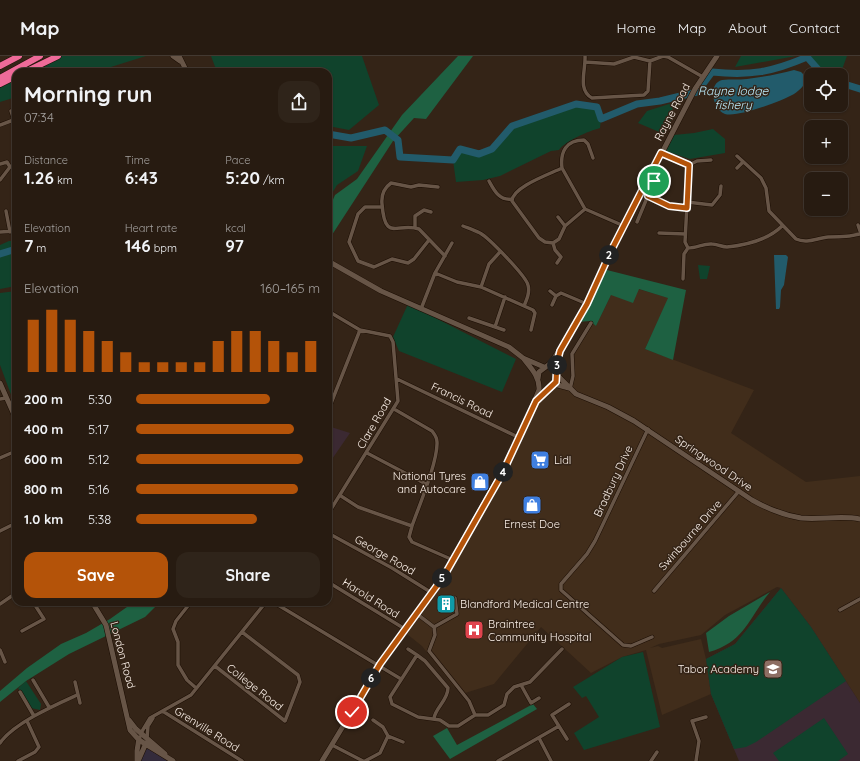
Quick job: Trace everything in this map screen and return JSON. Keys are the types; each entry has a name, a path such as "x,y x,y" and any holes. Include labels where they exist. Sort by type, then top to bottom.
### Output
{"highway":[{"path":"0,66 19,56"},
{"path":"18,68 40,56"},
{"path":"33,68 58,56"},
{"path":"0,78 12,71"},
{"path":"0,84 12,78"}],"street":[{"path":"173,56 180,58 185,68"},
{"path":"585,56 583,89 586,95 592,98 635,97 644,95 648,91 650,61"},
{"path":"585,62 614,64 629,57 650,61 663,56 668,57 703,77"},
{"name":"Rayne Road","path":"322,761 380,664 432,593 453,560 502,474 536,401 539,372 546,367 560,351 587,304 661,153 690,99 717,56"},
{"path":"0,125 12,120"},
{"path":"593,158 586,141 578,140 563,150 561,157 562,168 585,209 624,226"},
{"path":"661,153 689,165 697,161 711,160"},
{"path":"737,156 764,182 769,211 792,236 802,241 828,237 845,238 860,233 858,225"},
{"path":"0,164 6,162 10,167 0,180"},
{"path":"737,168 743,162"},
{"path":"688,248 685,242 685,234 689,165"},
{"path":"489,180 499,196 508,199 512,198 520,188 562,168"},
{"path":"637,222 654,181"},
{"path":"438,186 419,184 411,187 391,183 384,189 381,198 383,220 391,228 398,230 414,228 422,231 445,256"},
{"path":"687,202 712,205 720,195 721,186"},
{"path":"648,196 669,206 687,208"},
{"path":"512,198 515,205 539,238 545,242 553,243 559,239 566,226 585,209"},
{"path":"382,207 365,207 358,214 349,242 358,261 374,267 392,259 408,263 414,259 429,240"},
{"path":"414,228 415,216 424,210 431,212"},
{"path":"0,232 10,232 6,211"},
{"path":"558,217 566,226"},
{"path":"463,226 479,232 490,240 528,284 528,295 524,306"},
{"path":"688,248 712,244 726,247 768,236 782,226"},
{"path":"659,233 685,234"},
{"path":"421,309 435,273 452,243"},
{"path":"553,243 555,250 561,257 557,263"},
{"path":"683,279 684,254 688,248"},
{"path":"481,287 489,264 500,252"},
{"path":"332,263 380,291 509,347 523,358 557,373"},
{"path":"435,273 457,282 481,287 505,296 524,306 535,313 531,330"},
{"path":"550,291 556,296"},
{"path":"552,305 556,296 564,293 587,304"},
{"path":"495,327 505,296"},
{"path":"332,313 360,330 390,336 394,332"},
{"path":"469,318 504,330"},
{"path":"570,389 574,376 572,354 591,323"},
{"path":"332,401 360,330"},
{"name":"Clare Road","path":"332,508 394,410 399,395 393,342 390,336"},
{"name":"Rayne Road","path":"536,401 552,385 557,373 560,351"},
{"path":"523,358 539,381 545,386 552,385"},
{"name":"Springwood Drive","path":"557,373 570,389"},
{"name":"Francis Road","path":"397,379 520,438"},
{"path":"0,383 12,411"},
{"name":"Springwood Drive","path":"552,385 570,389 626,416 739,491 769,509 802,518 860,519"},
{"path":"0,399 6,398"},
{"path":"394,410 427,428 436,436 436,454 409,537 412,542 453,560"},
{"name":"Bradbury Drive","path":"648,430 587,554 561,584 561,590 623,645 631,646 652,637"},
{"path":"0,458 12,453"},
{"path":"367,453 426,484"},
{"name":"Swinbourne Drive","path":"654,591 739,491"},
{"path":"340,496 358,507 412,526"},
{"path":"0,531 12,525"},
{"name":"George Road","path":"332,535 392,568 432,593"},
{"name":"Harold Road","path":"332,584 405,629"},
{"path":"0,604 12,596"},
{"path":"434,627 457,614 455,598"},
{"path":"840,610 860,599"},
{"path":"22,631 44,619 36,606"},
{"name":"London Road","path":"94,606 103,620 109,637 130,730 139,740"},
{"path":"188,606 176,622 173,629 178,642 178,665 187,680 196,688"},
{"path":"138,761 137,751 140,733 146,721 187,698 263,606"},
{"path":"280,606 380,664 402,679"},
{"path":"417,614 434,627 435,635 430,644 429,651 469,701 475,715"},
{"name":"College Road","path":"214,666 285,721 300,682 298,675 242,632"},
{"path":"408,649 425,661 448,688 448,693 434,714 434,718"},
{"path":"417,655 390,697 392,704 418,717 434,718 449,726 458,726 475,715 488,715 504,705 506,694 514,687 530,682 557,651 562,649"},
{"path":"0,650 6,662"},
{"path":"33,680 48,707"},
{"path":"75,682 80,703"},
{"path":"521,685 531,703 539,698"},
{"path":"20,692 34,716"},
{"path":"23,697 27,695"},
{"path":"0,743 3,739 27,721 48,707 77,695"},
{"path":"567,739 552,715 569,704"},
{"name":"Grenville Road","path":"164,712 242,761"},
{"name":"London Road","path":"127,715 133,726 171,759"},
{"path":"138,761 146,745 149,723 157,715"},
{"path":"696,761 699,741 690,722 706,717"},
{"path":"373,720 383,727 388,736 403,742"},
{"path":"18,761 35,752 39,747 27,721"},
{"path":"498,761 559,726"},
{"path":"0,735 3,739"},
{"path":"332,745 364,761 380,753 388,736"},
{"path":"539,738 551,761"},
{"path":"139,740 171,759"},
{"path":"651,761 657,752"}],"shaded area":[{"path":"638,289 669,298 645,349 754,390 731,433 806,482 860,476 860,703 811,627 781,588 777,587 725,615 701,635 659,644 650,648 658,646 662,648 701,639 706,659 711,694 662,715 646,650 622,657 591,673 541,627 494,684 465,693 454,687 422,646 407,634 451,572 453,560 480,513 536,401 557,380 570,389 573,376 572,354 590,321 596,326 611,295"},
{"path":"332,427 350,433 332,459"},
{"name":"Tabor Academy","path":"781,588 811,627 860,703 860,761 739,761 711,694 706,659 735,644"},
{"path":"148,749 167,761 140,761 145,750"}],"green space":[{"path":"51,56 146,56 108,68 41,68 48,65"},
{"path":"211,56 362,56 379,105 349,130 332,127 332,68 216,68"},
{"path":"458,56 473,56 426,119 414,118 393,141 332,235 332,202 335,195 357,179 402,115"},
{"path":"741,56 796,56 735,67"},
{"path":"807,56 847,56 843,68 820,68"},
{"path":"12,81 12,98 0,102 0,86"},
{"path":"576,104 597,107 601,119 600,128 566,143 559,150 551,151 500,176 483,180 456,182 453,160 460,149 479,154 492,149 512,126"},
{"path":"672,104 673,117 664,134 638,123 647,111"},
{"path":"713,129 725,139 725,153 690,159 666,151 674,135"},
{"path":"332,146 367,146 358,171 337,185 332,193"},
{"path":"12,241 12,287 0,289 0,245"},
{"path":"698,265 710,266 707,279 700,279"},
{"path":"603,269 686,290 673,360 645,349 668,298 639,289 633,303 611,295 596,326 590,321 577,322"},
{"path":"12,292 12,397 0,365 0,293"},
{"path":"408,304 516,359 502,392 399,351 393,337"},
{"name":"Tabor Academy","path":"781,588 811,627 846,681 756,742 746,747 734,749 711,694 706,659 735,644"},
{"path":"770,592 739,635 731,642 709,652 706,633 729,616"},
{"path":"128,606 156,606 145,617 69,654 26,681 0,702 0,691 27,668 61,644 86,633"},
{"path":"643,652 660,727 584,750 574,733 599,717 586,696 582,698 573,687 622,657"},
{"path":"26,681 41,704 40,710 31,708 18,688"},
{"path":"533,704 537,709 450,759 433,736 447,728 457,745"},
{"path":"824,718 848,754 838,761 779,761 773,753"}],"water":[{"name":"Rayne lodge fishery","path":"794,70 801,72 804,75 804,84 796,92 780,101 739,114 725,114 717,108 713,97 713,91 717,82 722,80 744,79"},
{"path":"774,255 786,255 788,257 784,285 781,290 780,307 779,309 776,309"}],"waterway":[{"path":"332,135 351,138 385,130 398,140 400,157 453,160 460,149 479,154 492,149 512,126 576,104 597,107 601,119 637,104 660,101 697,92 712,72 761,72 807,57 817,68"},
{"path":"848,85 860,89"},
{"path":"0,254 12,250"}],"place":[{"name":"Lidl","path":"540,460"},
{"name":"National Tyres and Autocare","path":"480,482"},
{"name":"Ernest Doe","path":"532,505"},
{"name":"Blandford Medical Centre","path":"446,604"},
{"name":"Braintree Community Hospital","path":"474,630"},
{"name":"Tabor Academy","path":"773,669"}],"route":[{"path":"352,712 380,664 444,576 516,448 531,409 536,401 550,386 556,382 557,363 560,351 587,304 612,249 661,153 673,160 689,165 687,208 669,206 648,196 654,181"}]}
